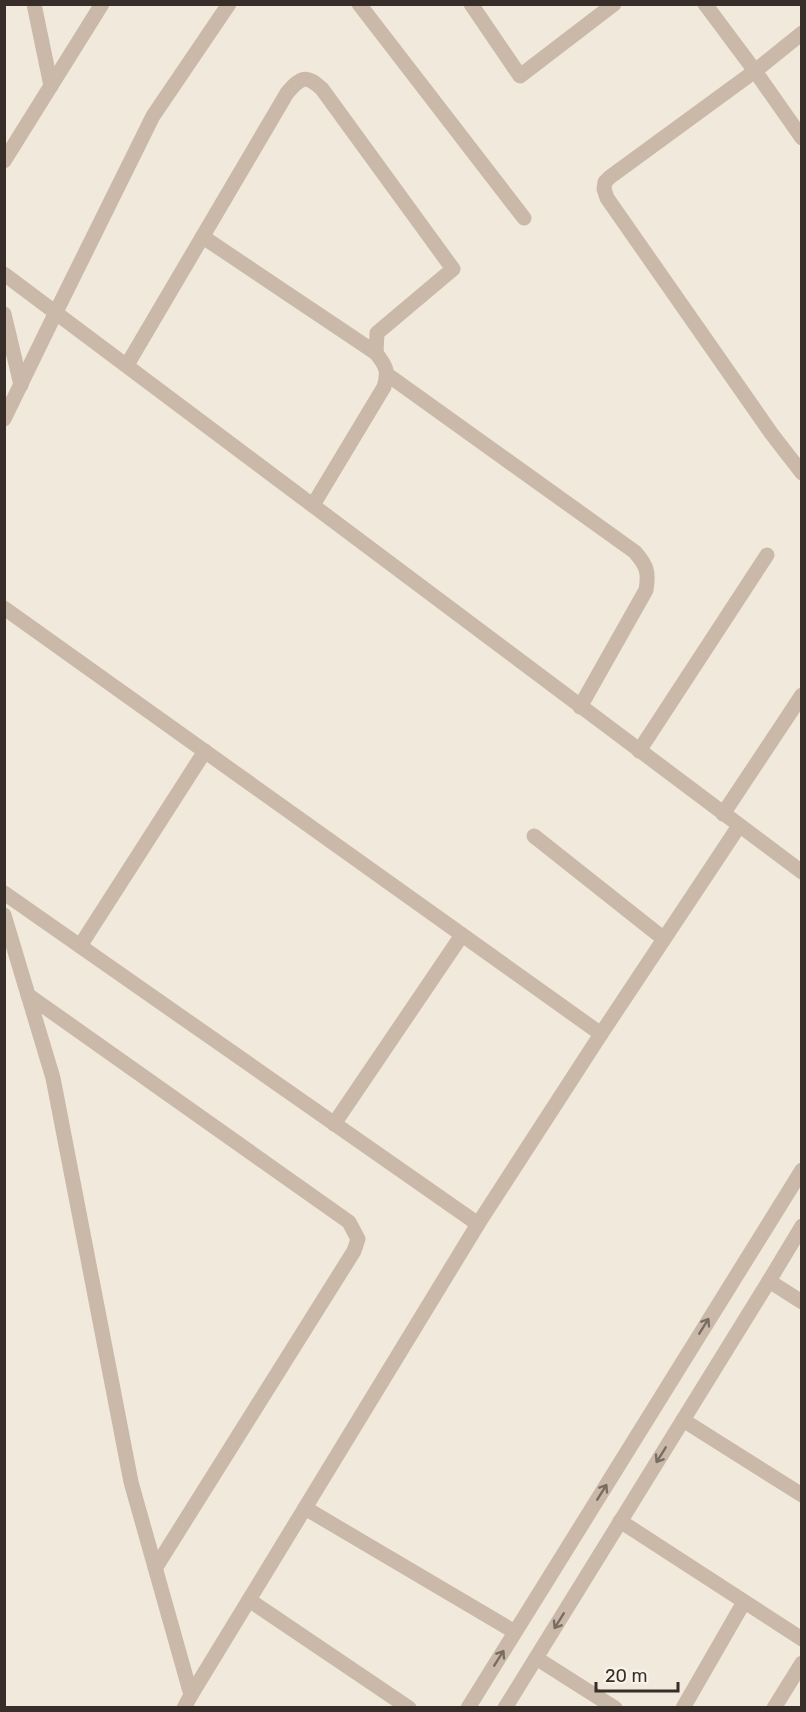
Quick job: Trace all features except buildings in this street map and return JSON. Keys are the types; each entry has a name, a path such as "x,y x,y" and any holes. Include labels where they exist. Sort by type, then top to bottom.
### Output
{"street":[{"path":"34,4 51,86"},
{"path":"4,161 102,4"},
{"path":"4,419 153,116 229,4"},
{"path":"359,4 524,218"},
{"path":"471,4 520,76 614,4"},
{"path":"705,4 801,138"},
{"path":"801,33 631,160 605,182 603,189 750,404 801,473"},
{"path":"127,366 287,93 296,83 304,79 313,80 322,89 453,269 377,333 376,353"},
{"path":"203,237 376,353 384,363 388,375 635,552 644,563 649,576 646,590 580,707"},
{"path":"4,274 801,872"},
{"path":"4,314 21,385"},
{"path":"313,505 384,387 388,375"},
{"path":"639,751 767,555"},
{"path":"4,608 601,1034"},
{"path":"723,814 801,695"},
{"path":"80,946 205,752"},
{"path":"188,1701 478,1224 739,826"},
{"path":"534,836 664,939"},
{"path":"4,893 478,1224"},
{"path":"4,915 53,1078 132,1482 156,1567 188,1701"},
{"path":"334,1124 462,935"},
{"path":"28,995 349,1222 358,1239 354,1251 156,1567"},
{"path":"468,1707 801,1170"},
{"path":"505,1707 801,1226"},
{"path":"769,1281 801,1302"},
{"path":"683,1420 801,1495"},
{"path":"305,1508 515,1632"},
{"path":"620,1521 801,1639"},
{"path":"249,1600 409,1707"},
{"path":"684,1707 744,1602"},
{"path":"536,1658 615,1707"},
{"path":"774,1707 801,1663"}]}
